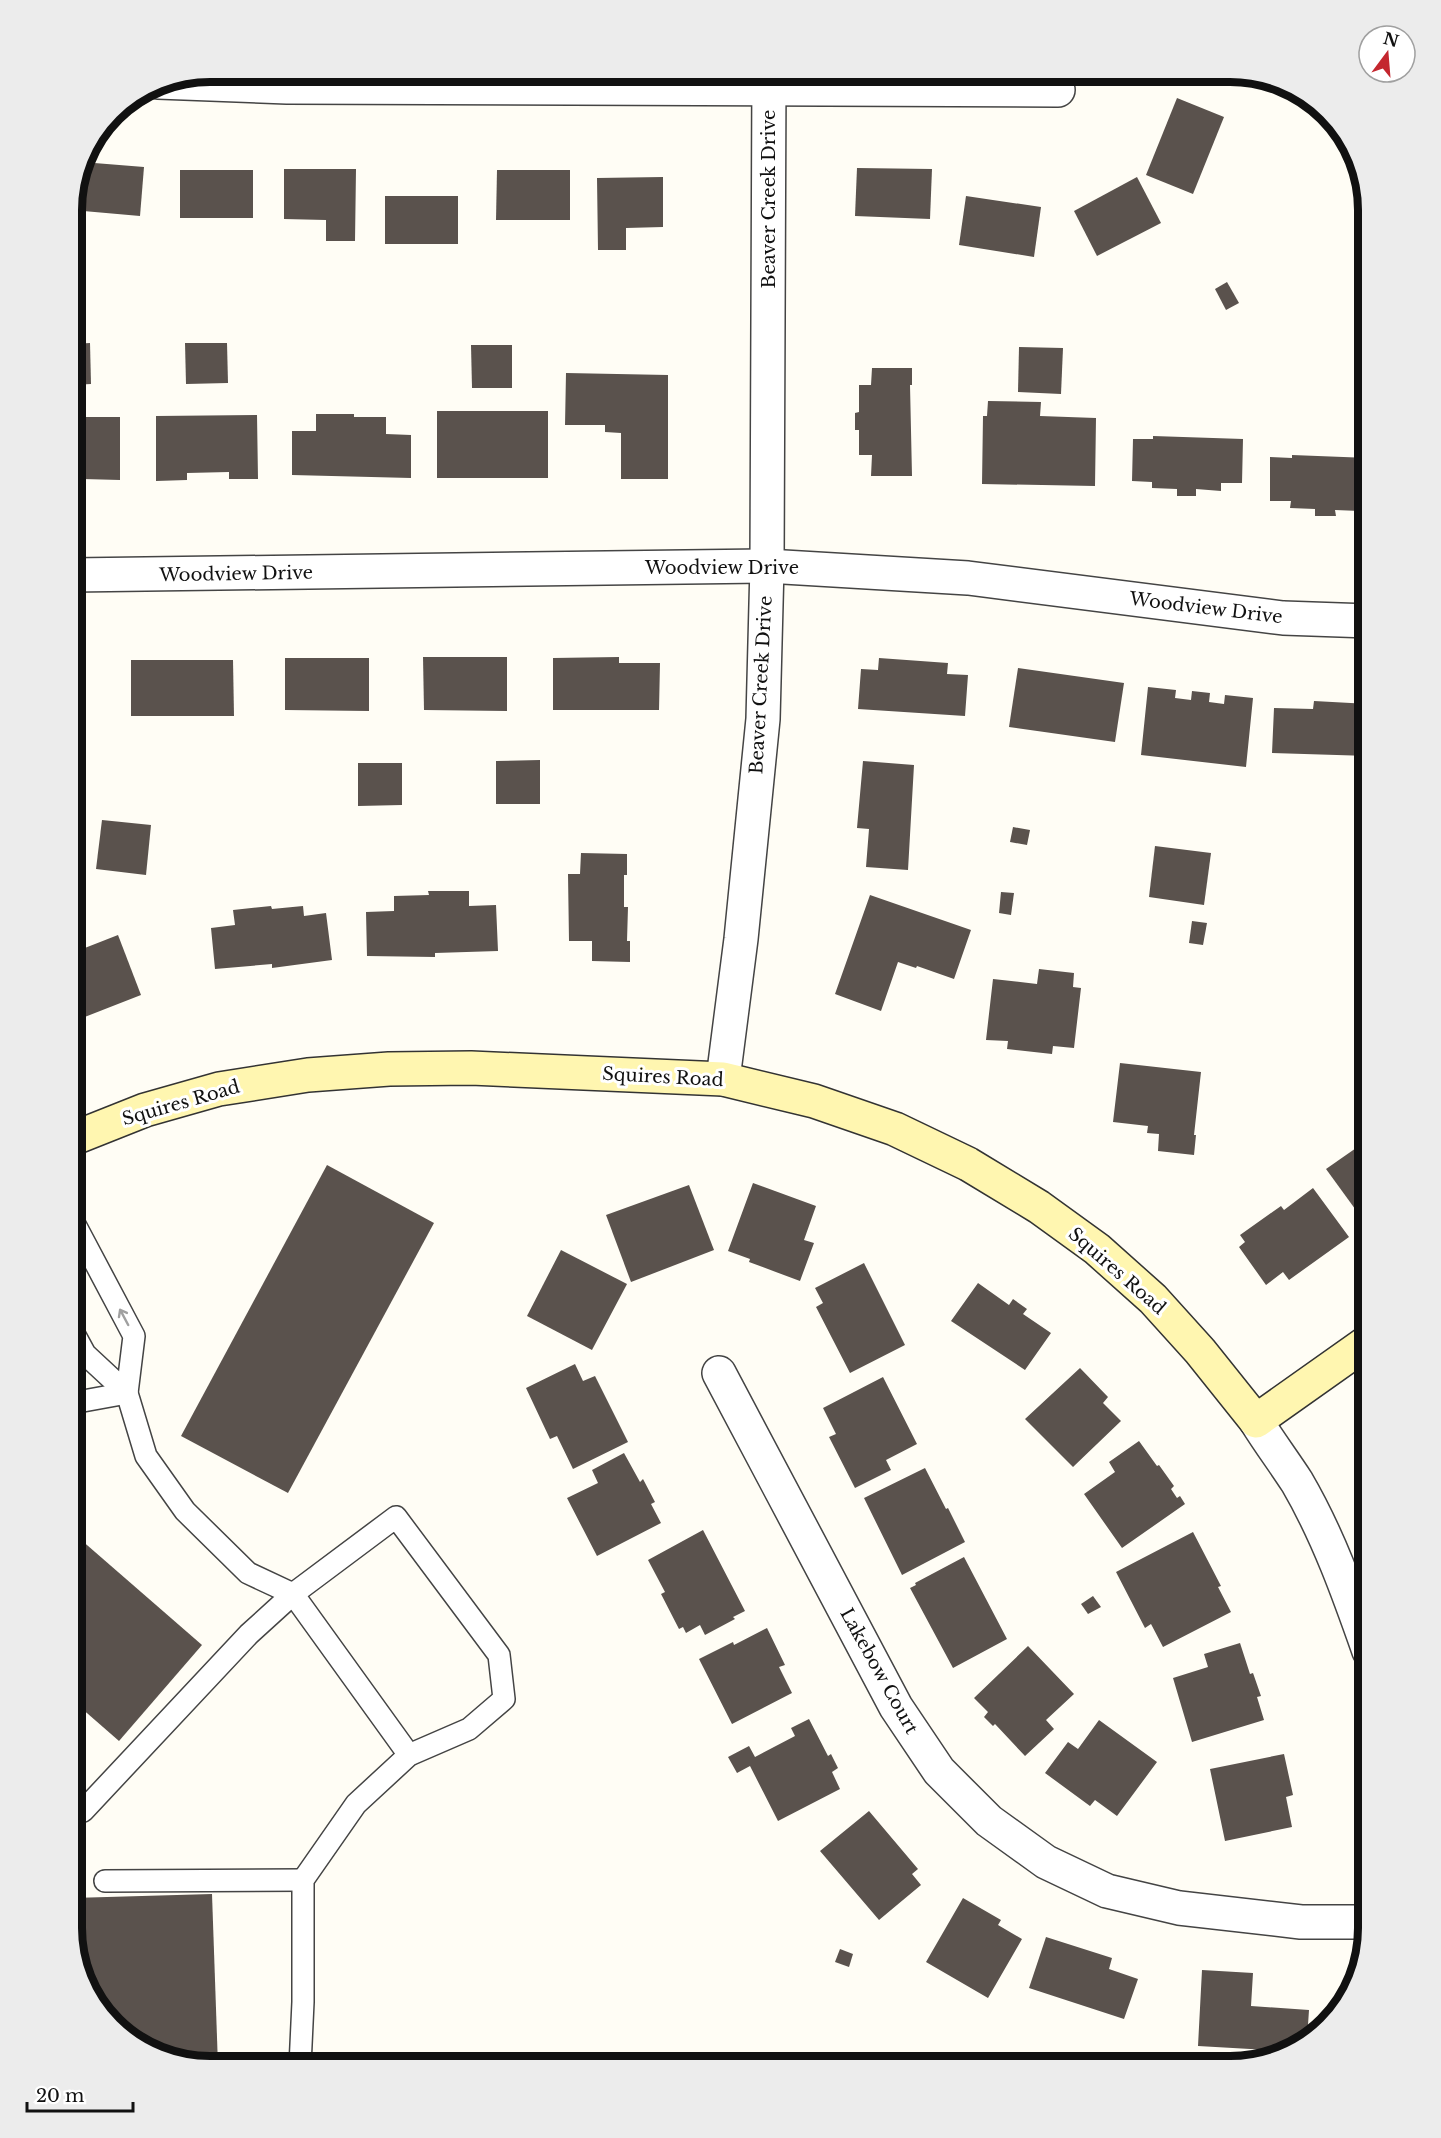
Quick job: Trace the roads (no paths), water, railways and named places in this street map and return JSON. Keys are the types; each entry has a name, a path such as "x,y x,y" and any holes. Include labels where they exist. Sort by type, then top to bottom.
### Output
{"street":[{"path":"197,84 287,87 654,82"},
{"name":"Beaver Creek Drive","path":"723,1079 741,939 763,719 767,566 769,83"},
{"path":"820,83 1058,90"},
{"name":"Woodview Drive","path":"83,575 767,566 968,578 1283,618 1358,621"},
{"name":"Squires Road","path":"82,1134 145,1110 219,1089 308,1075 471,1068 723,1079 814,1101 895,1129 968,1164 1039,1207 1097,1249 1153,1299 1200,1351 1256,1421 1298,1484 1325,1537 1358,1620"},
{"path":"1256,1421 1358,1349"},
{"name":"Lakebow Court","path":"719,1373 896,1707 939,1771 989,1821 1046,1862 1107,1891 1179,1908 1301,1922 1358,1922"}],"lane":[{"path":"82,1238 134,1336 127,1393 146,1456 185,1511 248,1574 293,1594 409,1755"},
{"path":"82,1349 127,1393"},
{"path":"82,1401 127,1393"},
{"path":"83,1811 249,1634 293,1594 396,1517 500,1656 504,1699 469,1729 409,1755 356,1804 303,1880 301,2055"},
{"path":"105,1881 303,1880"}]}
